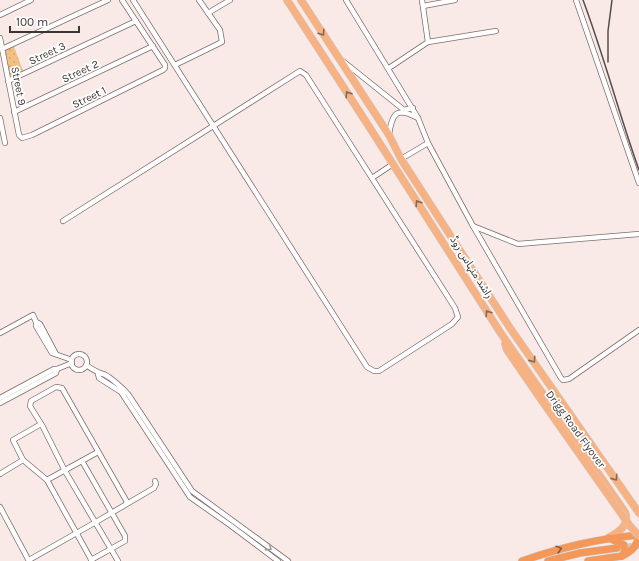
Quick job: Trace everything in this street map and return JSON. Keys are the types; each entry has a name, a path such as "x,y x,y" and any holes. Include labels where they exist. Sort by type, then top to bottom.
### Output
{"highway":[{"path":"522,561 559,549 608,538 639,535 635,547 622,556 588,561"},
{"path":"608,538 624,545 625,551 622,556"},
{"path":"548,561 580,553 617,548"}],"main road":[{"name":"راشد منہاس روڈ","path":"287,0 394,164 500,332 625,512 627,520 626,523 608,538"},
{"name":"راشد منہاس روڈ","path":"301,0 340,58 389,135 401,160 510,328 639,513"},
{"name":"Drigg Road Flyover","path":"500,332 507,350 630,526 639,535"}],"street":[{"path":"0,15 32,0"},
{"path":"2,49 108,0"},
{"path":"122,0 153,46"},
{"path":"63,222 214,127 300,71 306,75 455,308 458,317 452,324 378,371 374,371 368,367 214,127 175,65 133,0"},
{"path":"175,65 222,42 220,30 199,0"},
{"path":"208,13 230,0"},
{"path":"346,0 413,108 428,143 473,226 561,378 563,380 569,379 639,330"},
{"path":"422,0 428,42"},
{"path":"423,6 455,0"},
{"path":"576,0 639,183"},
{"name":"Street 3","path":"8,81 136,21"},
{"path":"389,68 428,42 496,31"},
{"name":"Street 9","path":"0,38 20,137"},
{"name":"Street 1","path":"20,137 22,138 32,135 163,70 165,68 165,64 153,46"},
{"name":"Street 2","path":"14,112 153,46"},
{"path":"340,58 404,110 413,108"},
{"path":"389,135 392,119 396,114 404,113 418,118"},
{"path":"0,118 5,143"},
{"path":"401,160 428,143"},
{"path":"372,178 394,164"},
{"path":"473,226 518,244 639,234"},
{"path":"0,334 33,315 36,322 40,324 56,354 72,362 76,369 84,368 86,365"},
{"path":"72,362 73,356 80,354 86,358 86,365"},
{"path":"0,398 54,369 58,369 72,362"},
{"path":"86,365 98,374 104,374 123,388 192,491 278,561"},
{"path":"0,403 56,372 58,369"},
{"path":"118,561 65,471 30,406 33,399 56,387 62,388 126,504"},
{"path":"41,424 13,440 23,460 47,480 92,561 126,540 112,512 82,461"},
{"path":"47,480 98,452"},
{"path":"0,474 23,460"},
{"path":"0,507 29,560 154,488 156,481"},
{"path":"232,523 288,561"}],"shaded area":[{"path":"13,44 23,71 8,78 2,49"}],"tunnel":[{"path":"617,548 639,546"}],"railway":[{"path":"583,0 639,170"},
{"path":"608,62 608,31 612,0"}]}
